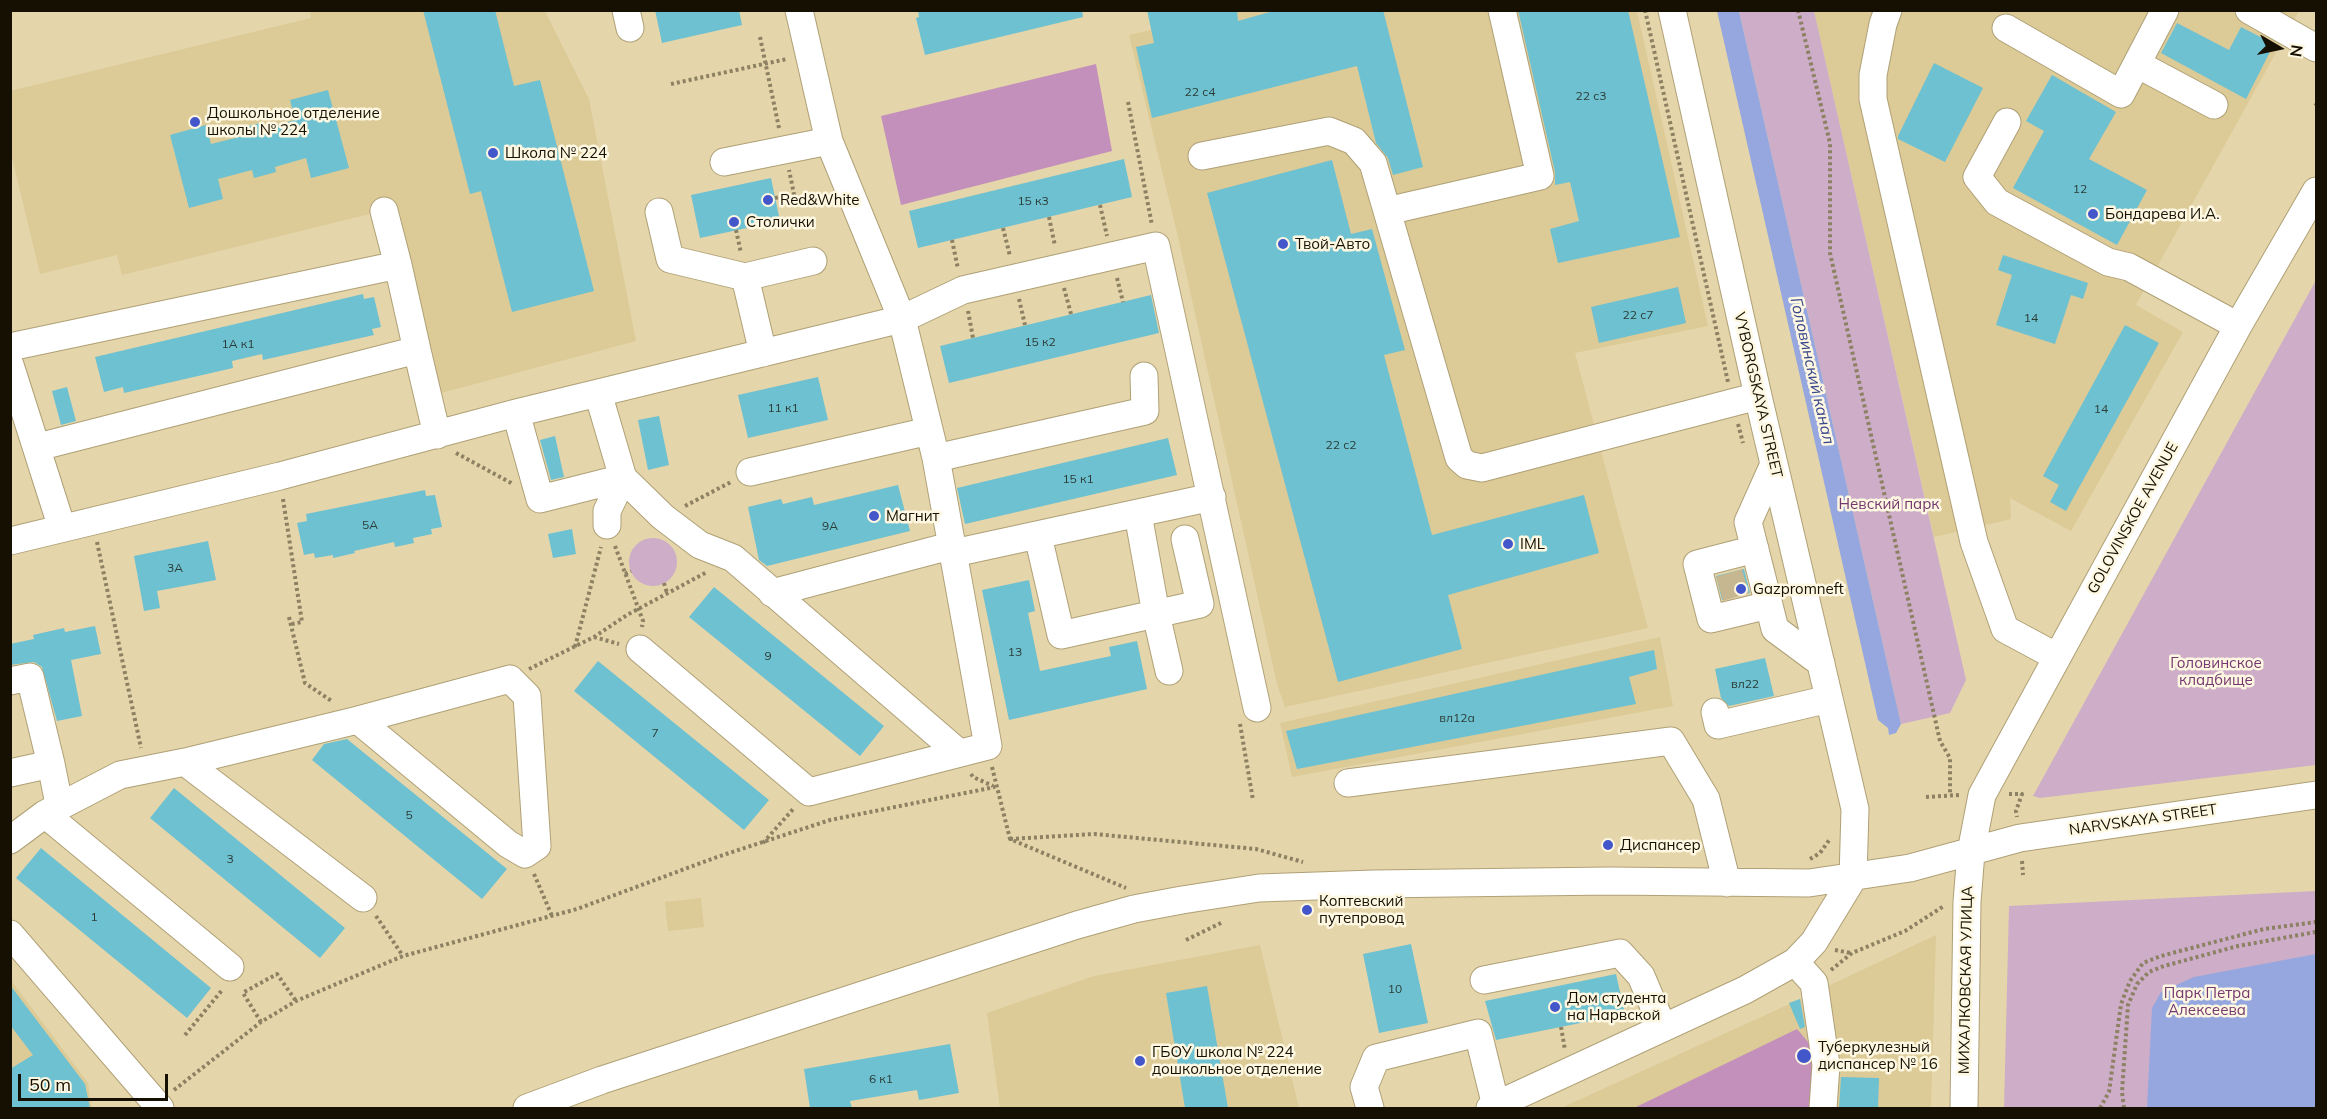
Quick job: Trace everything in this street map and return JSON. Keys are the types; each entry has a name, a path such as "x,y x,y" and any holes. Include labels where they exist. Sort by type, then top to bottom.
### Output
{"street":[{"path":"640,649 808,792 988,746 936,458 902,319 829,141 799,10"},
{"path":"1387,211 1540,176 1502,10"},
{"name":"VYBORGSKAYA STREET","path":"1672,10 1745,399 1774,464 1855,809 1853,878"},
{"path":"1888,10 1873,75 1873,99 1974,542 2005,629 2057,657"},
{"path":"2006,28 2121,94 2165,10"},
{"path":"2249,10 2316,48"},
{"path":"2137,64 2214,105"},
{"path":"2007,122 1977,177 1997,202 2108,262 2129,267 2238,326"},
{"path":"1202,156 1329,131 1354,141 1373,163 1459,458 1467,465 1482,468 1745,399"},
{"path":"724,162 829,141"},
{"name":"GOLOVINSKOE AVENUE","path":"1971,852 1982,795 2238,326 2316,192"},
{"path":"384,211 417,350 446,444"},
{"path":"659,212 670,259 745,277 813,261"},
{"path":"10,541 280,476 446,444 516,413 902,319 963,290 1156,246 1257,708"},
{"path":"10,347 398,265"},
{"path":"745,277 763,353"},
{"path":"38,447 417,350"},
{"path":"10,365 62,528"},
{"path":"936,458 1145,411 1144,376"},
{"path":"598,393 623,478 663,518 700,544 733,558 959,753"},
{"path":"516,413 540,499 623,478"},
{"path":"750,472 930,431"},
{"path":"1774,464 1748,522 1775,629 1821,663"},
{"path":"604,536 607,511 623,478"},
{"path":"772,593 952,549 1038,536 1212,497"},
{"path":"1138,514 1169,671"},
{"path":"1038,536 1061,635 1200,604 1185,539"},
{"path":"1755,549 1732,585 1769,605"},
{"path":"10,681 30,677 51,764 52,809 229,975"},
{"path":"10,840 52,809 120,775 185,762 358,720 510,679 527,696 537,846 525,854 508,844 358,720"},
{"path":"1715,712 1718,725 1829,699"},
{"path":"1348,783 1671,741 1706,799 1727,883"},
{"path":"185,762 363,898"},
{"path":"10,773 51,764"},
{"name":"NARVSKAYA STREET","path":"527,1108 602,1080 836,1003 1077,925 1134,909 1259,888 1609,881 1809,883 1910,868 2020,838 2316,795"},
{"name":"МИХАЛКОВСКАЯ УЛИЦА","path":"1964,1108 1967,902 1971,852"},
{"path":"1370,1108 1364,1087 1376,1058 1478,1033 1493,1107 1745,990 1795,962 1814,942 1853,878"},
{"path":"10,934 163,1102"},
{"path":"1484,980 1620,953 1641,976 1663,1028"},
{"path":"1795,962 1814,984 1826,1065 1823,1108"}],"path":[{"path":"1645,10 1745,399"},
{"path":"1798,10 1830,143 1830,253 1940,741 1950,758 1950,795"},
{"path":"760,38 794,194 775,198"},
{"path":"671,84 809,54"},
{"path":"1128,102 1156,246"},
{"path":"446,444 540,499"},
{"path":"663,518 750,472"},
{"path":"280,476 302,622 292,624"},
{"path":"92,520 146,770"},
{"path":"604,536 625,574 643,621"},
{"path":"574,647 604,536"},
{"path":"510,679 574,647 627,615 733,558"},
{"path":"625,574 631,572"},
{"path":"664,583 668,593"},
{"path":"289,617 306,683 358,720"},
{"path":"1242,734 1253,800"},
{"path":"163,1102 261,1022 296,1001 403,956 577,909 717,857 830,820 995,787 1010,839"},
{"path":"762,844 808,792"},
{"path":"1926,797 2022,794 2016,811 2023,875"},
{"path":"1010,839 1094,834 1256,849 1312,865"},
{"path":"1010,839 1131,890"},
{"path":"525,854 552,916"},
{"path":"363,898 403,956"},
{"path":"1186,940 1222,922"},
{"path":"2100,1108 2109,1092 2121,1004 2130,981 2143,963 2161,956 2264,929 2316,922"},
{"path":"2124,1108 2122,1092 2128,1005 2137,984 2149,972 2238,946 2316,932"},
{"path":"261,1022 243,993 246,991 277,974 296,1001"},
{"path":"185,1035 229,975"},
{"path":"1561,1027 1566,1054"}],"shaded area":[{"path":"1238,10 1637,11 1708,326 1575,353 1648,628 1285,707 1277,684 1179,241 1129,35"},
{"path":"310,11 545,11 589,99 636,341 441,393 398,207 122,275 117,255 40,274 11,153 10,91 311,18"},
{"path":"1814,11 2299,11 2136,305 2183,332 2071,531 2010,498 2011,519 1934,537"},
{"path":"1096,64 1112,151 901,205 881,116"},
{"path":"1660,637 1673,706 1292,777 1280,723"},
{"path":"701,898 704,927 668,931 665,902"},
{"name":"Туберкулезный диспансер № 16","path":"1936,935 1931,1108 1561,1108 1805,997"},
{"name":"ГБОУ школа № 224 дошкольное отделение","path":"1260,945 1299,1108 1000,1108 987,1013 1094,976"},
{"path":"10,979 88,1083 92,1108 11,1108"},
{"path":"1797,1029 1808,1042 1818,1064 1817,1108 1634,1108"}],"green space":[{"name":"Невский парк","path":"1739,11 1814,11 1966,680 1950,713 1901,724"},
{"name":"Головинское кладбище","path":"2315,282 2316,765 2040,798 2033,796"},
{"path":"648,538 658,538 673,548 677,562 676,571 667,582 658,586 648,586 633,576 629,567 629,557 639,542"},
{"name":"Парк Петра Алексеева","path":"2316,891 2316,1108 2004,1108 2009,906"}],"water":[{"name":"Головинский канал","path":"1717,11 1739,11 1901,724 1896,733 1889,735 1888,728 1878,720"},
{"path":"2316,954 2316,1108 2147,1108 2152,1008 2161,992 2194,977"}],"building":[{"path":"423,10 495,10 514,86 540,80 594,291 512,312 481,191 470,194"},
{"path":"655,10 739,10 742,25 662,43"},
{"path":"918,10 1082,10 1083,17 925,55 916,18 919,17"},
{"path":"1147,10 1237,10 1238,21 1277,10 1383,10 1423,167 1393,175 1388,158 1376,143 1357,66 1152,118 1136,47 1154,43"},
{"path":"1518,10 1628,10 1680,237 1558,263 1550,229 1579,221 1570,182 1555,185 1555,172"},
{"path":"2177,23 2229,50 2241,27 2274,44 2246,99 2161,53"},
{"path":"1934,63 1983,88 1945,162 1898,139"},
{"path":"2052,75 2116,112 2089,159 2147,190 2117,245 2013,188 2044,131 2026,121"},
{"path":"328,90 349,168 311,178 306,158 275,167 276,172 254,178 252,170 218,179 223,199 189,208 170,135 206,125 211,144 243,136 241,128 264,122 265,128 295,120 290,100"},
{"path":"1124,159 1132,197 918,248 909,211"},
{"path":"1332,160 1351,234 1372,229 1405,350 1384,355 1432,535 1584,495 1599,553 1448,595 1462,649 1338,682 1207,193"},
{"path":"771,178 780,221 700,238 691,195"},
{"path":"2003,255 2088,283 2083,299 2071,295 2055,344 1996,325 2012,275 1998,270"},
{"path":"1678,287 1686,323 1599,343 1591,307"},
{"path":"363,294 364,299 374,297 381,327 372,329 374,335 263,360 262,354 232,361 233,368 124,393 123,387 104,392 95,357"},
{"path":"1151,295 1159,333 949,383 940,346"},
{"path":"2125,325 2159,343 2066,511 2050,502 2059,485 2043,476"},
{"path":"818,377 828,420 748,438 738,395"},
{"path":"67,387 76,421 61,425 52,391"},
{"path":"659,416 669,465 648,470 638,420"},
{"path":"555,436 564,477 551,480 540,440"},
{"path":"1168,438 1177,475 965,524 957,488"},
{"path":"898,485 910,531 767,566 759,560 748,507 781,499 783,504 812,497 814,505"},
{"path":"425,490 426,496 435,495 442,527 431,529 432,534 413,538 414,543 395,547 394,542 333,558 333,555 315,558 314,553 304,555 297,523 307,521 306,514"},
{"path":"572,529 576,554 553,558 548,534"},
{"path":"208,541 216,580 157,591 160,608 144,611 134,556"},
{"path":"1744,569 1750,593 1722,600 1716,576"},
{"path":"1029,580 1035,611 1028,613 1040,671 1111,656 1109,647 1137,641 1147,689 1009,720 982,590"},
{"path":"714,587 884,726 860,756 689,617"},
{"path":"95,626 101,654 71,660 82,716 57,721 42,667 34,662 10,665 10,644 34,639 33,635 64,628 65,632"},
{"path":"1654,650 1657,669 1629,677 1636,704 1297,769 1286,731"},
{"path":"1765,658 1774,696 1729,706 1721,698 1715,669"},
{"path":"598,661 769,800 744,830 574,691"},
{"path":"347,739 507,869 482,899 312,760 324,744"},
{"path":"174,788 345,928 320,958 150,818"},
{"path":"41,848 211,988 187,1018 16,878"},
{"path":"1411,944 1428,1023 1379,1033 1363,954"},
{"name":"Дом студента на Нарвской","path":"1616,974 1625,1014 1496,1040 1485,1001"},
{"path":"10,985 85,1084 90,1108 10,1108 10,1069 33,1055 10,1025"},
{"path":"1207,986 1228,1108 1185,1108 1166,993"},
{"path":"1800,999 1805,1027 1800,1029 1789,1003"},
{"path":"950,1044 959,1093 919,1100 917,1090 850,1101 852,1108 810,1108 804,1069"},
{"path":"1841,1077 1879,1078 1878,1108 1839,1108"}],"tunnel":[{"path":"1729,573 1736,597"}],"place":[{"name":"Дошкольное отделение школы № 224","path":"195,122"},
{"name":"Школа № 224","path":"493,153"},
{"name":"Red&White","path":"768,200"},
{"name":"Бондарева И.А.","path":"2093,214"},
{"name":"Столички","path":"734,222"},
{"name":"Твой-Авто","path":"1283,244"},
{"name":"Магнит","path":"874,516"},
{"name":"IML","path":"1508,544"},
{"name":"Gazpromneft","path":"1741,589"},
{"name":"Диспансер","path":"1608,845"},
{"name":"Коптевский путепровод","path":"1307,910"},
{"name":"Дом студента на Нарвской","path":"1555,1007"},
{"name":"Туберкулезный диспансер № 16","path":"1804,1056"},
{"name":"ГБОУ школа № 224 дошкольное отделение","path":"1140,1061"}]}
